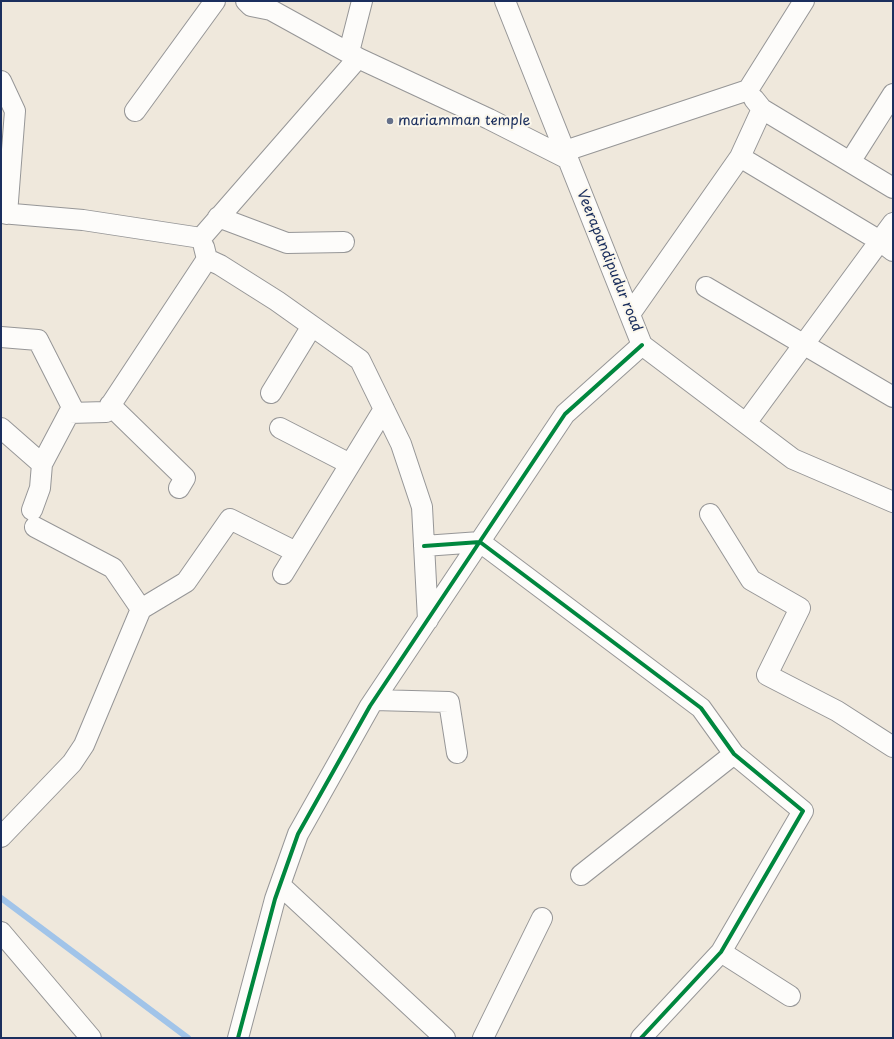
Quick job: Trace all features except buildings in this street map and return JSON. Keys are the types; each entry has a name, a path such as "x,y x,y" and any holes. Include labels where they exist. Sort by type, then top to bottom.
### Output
{"street":[{"path":"135,111 215,1"},
{"path":"246,1 251,6 271,10 353,55 566,155 748,90 804,1"},
{"path":"201,238 353,55 362,1"},
{"name":"Veerapandipudur road","path":"505,1 642,345 793,459 893,502"},
{"path":"1,82 15,111 4,214 83,220 201,238"},
{"path":"748,90 762,109 893,188"},
{"path":"850,162 893,94"},
{"path":"630,314 740,157 762,109"},
{"path":"740,157 886,246"},
{"path":"218,218 288,242 344,242"},
{"path":"746,423 804,344 886,246 893,223"},
{"path":"201,238 207,259 220,265 277,301 360,360 401,444 422,507 428,620"},
{"path":"141,609 113,568 34,518 40,488 42,464 69,413 106,412 207,259"},
{"path":"706,287 893,397"},
{"path":"271,393 312,326"},
{"path":"1,337 38,340 75,413"},
{"path":"238,1038 275,899 298,834 374,700 565,414 642,345"},
{"path":"110,405 185,478 179,488"},
{"path":"283,574 384,409"},
{"path":"1,428 42,464"},
{"path":"280,428 350,464"},
{"path":"710,514 751,580 800,608 767,675 837,711 893,747"},
{"path":"1,837 72,763 84,745 141,609 186,582 230,519 296,552"},
{"path":"424,546 480,542 701,708 734,754 803,811 721,952 641,1038"},
{"path":"374,700 449,702 457,753"},
{"path":"581,875 734,754"},
{"path":"280,885 444,1038"},
{"path":"483,1038 542,918"},
{"path":"1,932 91,1038"},
{"path":"721,952 790,996"}],"waterway":[{"path":"1,898 188,1038"}],"cycle path":[{"path":"238,1038 275,899 298,834 370,706 565,414 642,345"},
{"path":"424,546 480,542 701,708 734,754 803,811 721,952 641,1038"}],"place":[{"name":"mariamman temple","path":"390,121"}]}
